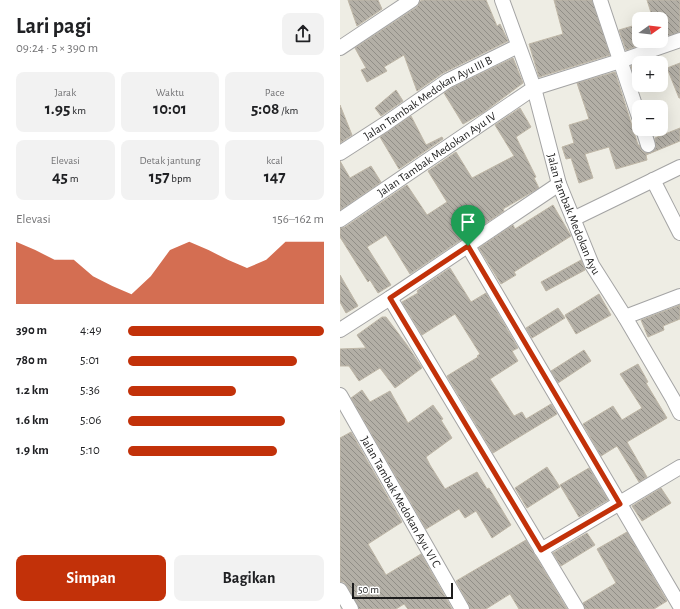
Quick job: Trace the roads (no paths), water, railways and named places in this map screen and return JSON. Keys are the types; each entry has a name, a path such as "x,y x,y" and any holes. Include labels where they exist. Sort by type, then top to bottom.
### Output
{"street":[{"name":"Jalan Tambak Medokan Ayu","path":"502,0 534,88 559,184 592,265 676,398 680,413"},
{"path":"600,0 633,100"},
{"path":"340,48 409,1"},
{"name":"Jalan Tambak Medokan Ayu IV","path":"340,220 534,88 620,61 680,40"},
{"name":"Jalan Tambak Medokan Ayu III B","path":"340,153 386,124 447,81 518,46"},
{"path":"645,136 648,145"},
{"path":"573,219 680,167"},
{"path":"653,180 680,233"},
{"path":"340,330 559,184"},
{"path":"468,246 680,606"},
{"path":"625,317 680,296"},
{"path":"390,298 577,609"},
{"name":"Jalan Tambak Medokan Ayu VI C","path":"340,395 462,609"},
{"path":"541,550 680,467"},
{"path":"340,590 351,609"}]}
